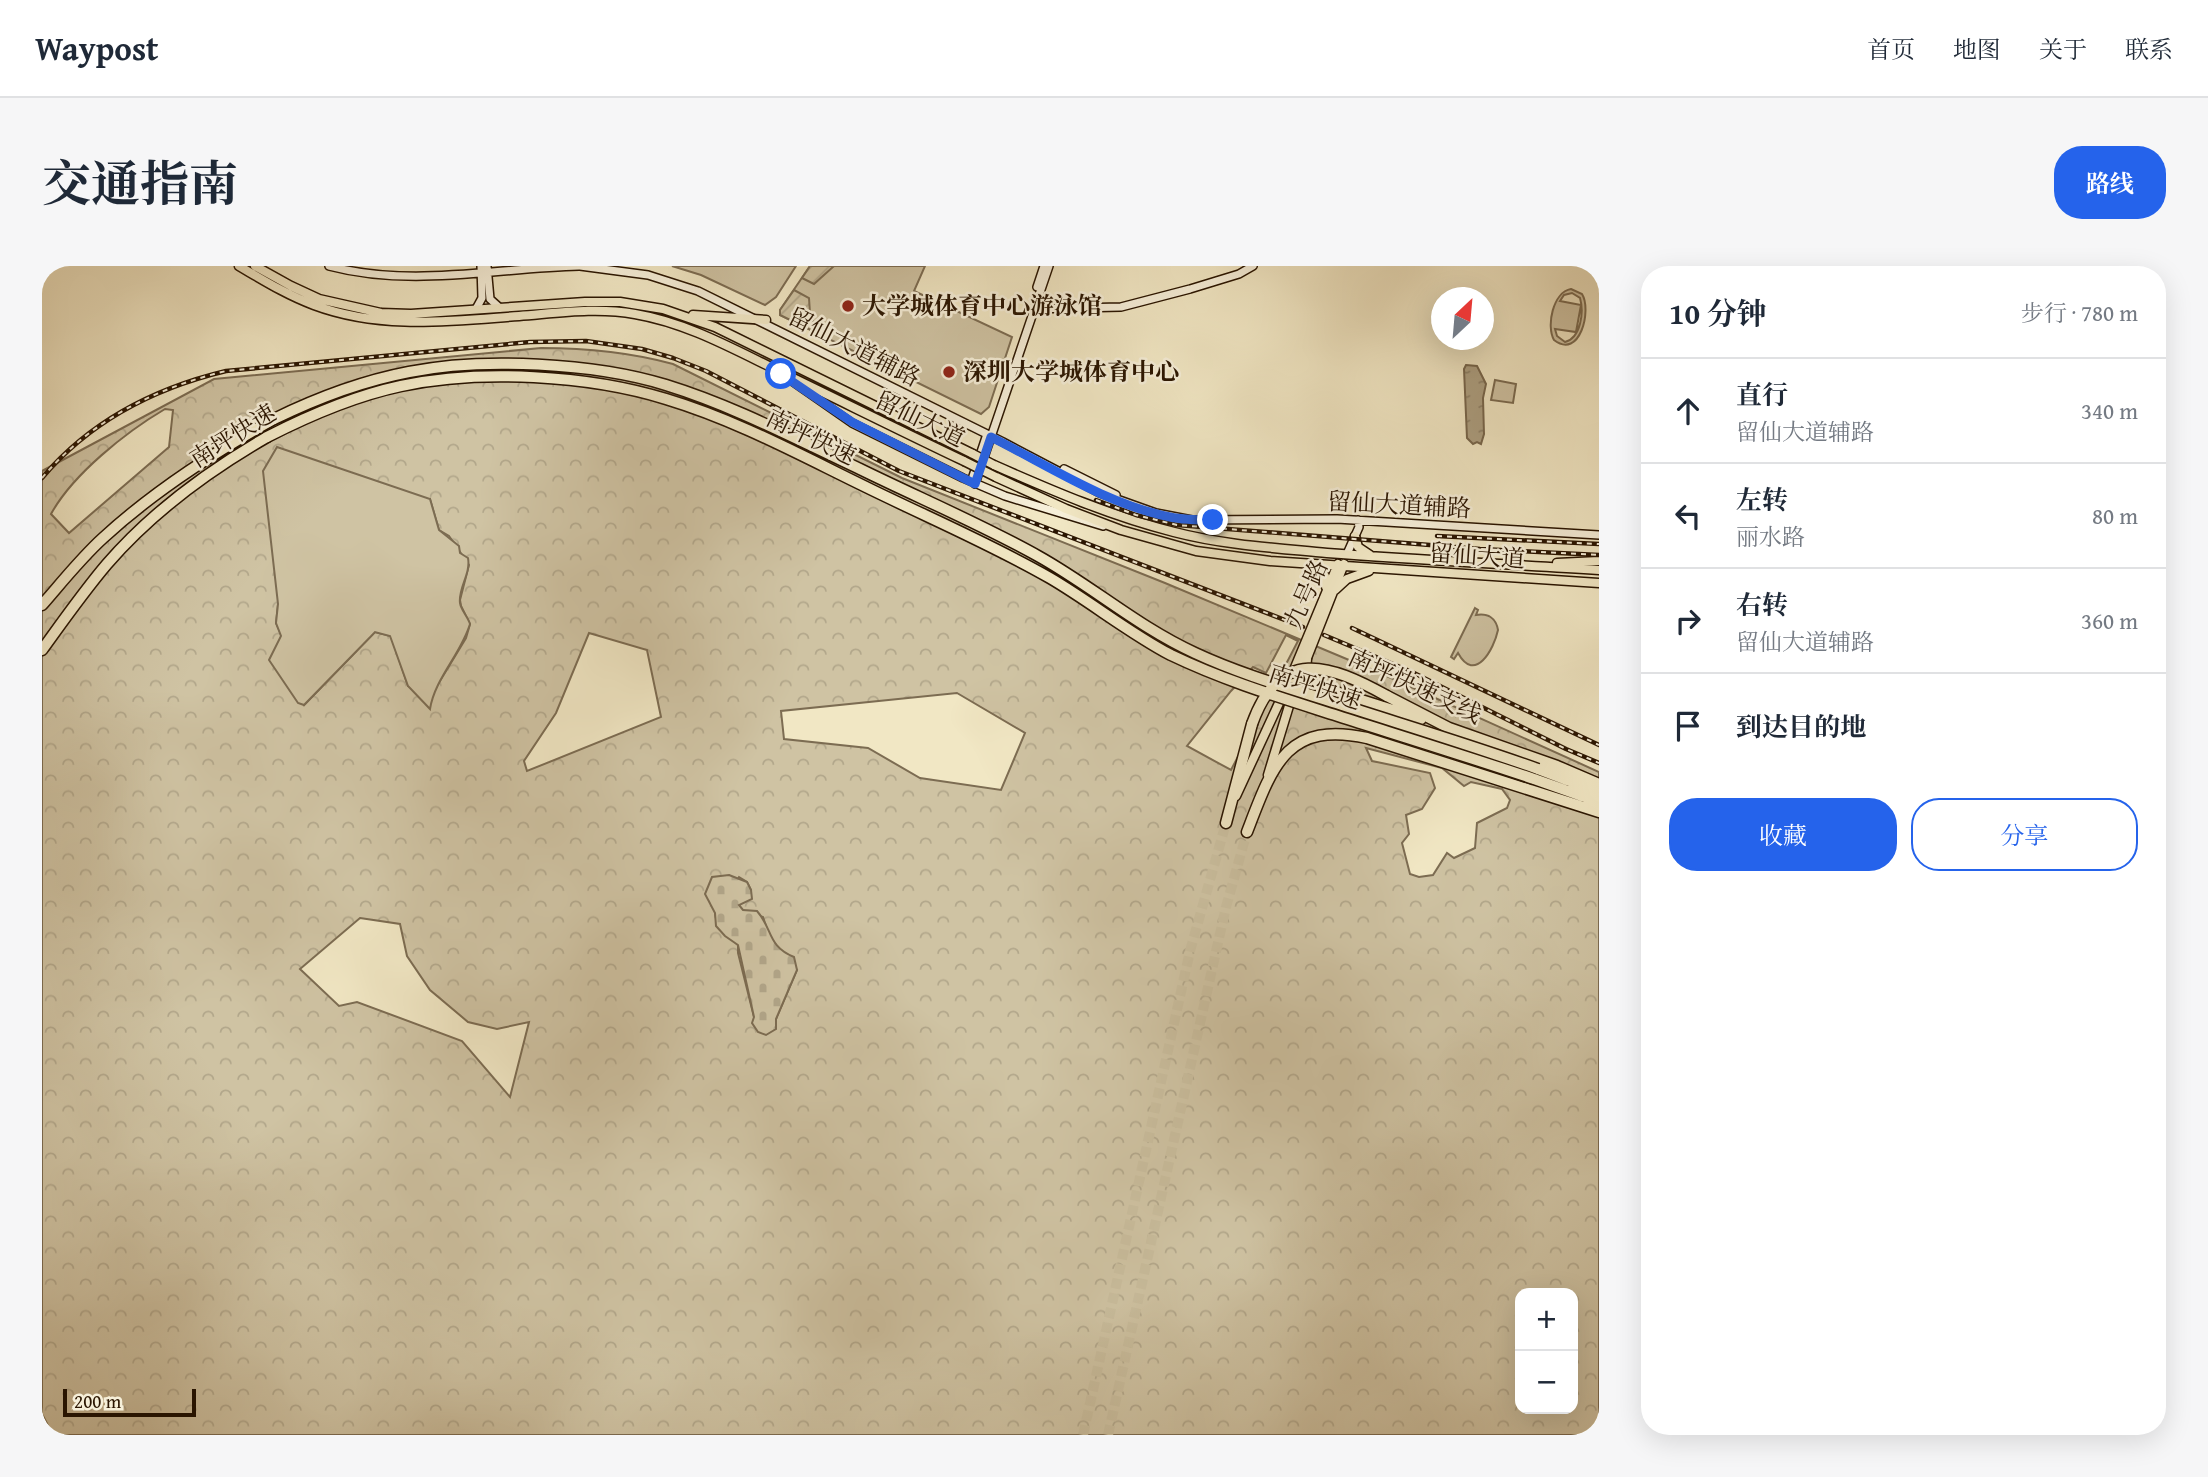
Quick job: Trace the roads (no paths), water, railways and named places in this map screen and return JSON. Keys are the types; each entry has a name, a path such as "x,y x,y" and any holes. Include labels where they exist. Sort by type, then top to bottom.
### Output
{"highway":[{"name":"南坪快速","path":"42,605 82,558 133,512 202,462 274,419 351,387 411,371 507,365 574,368 628,375 663,384 754,419 1017,545 1146,628 1196,654 1536,774 1599,802"},
{"name":"南坪快速","path":"42,650 92,583 129,541 191,487 267,437 349,401 427,381 536,378 590,383 642,392 697,409 749,430 1023,564 1076,594 1144,639 1197,667 1264,693 1599,792"},
{"path":"1307,659 1306,673 1311,683 1317,686 1449,728"},
{"name":"南坪快速支线","path":"1226,823 1252,724 1260,704 1271,688 1284,677 1304,669 1337,671 1449,728 1599,784"},
{"path":"1247,832 1264,788 1290,749 1316,734 1340,733 1367,738 1599,812"}],"main road":[{"name":"留仙大道","path":"239,266 300,299 363,319 433,322 585,310 632,313 685,327 1066,509 1121,530 1196,551 1305,564 1599,583"},
{"name":"留仙大道","path":"255,266 312,296 367,311 402,314 620,302 678,313 715,327 994,465 1100,510 1174,532 1244,545 1599,570"},
{"name":"留仙大道辅路","path":"330,266 399,277 484,269 579,266 632,272 674,282 762,320"},
{"name":"留仙大道辅路","path":"348,266 407,273 526,266"},
{"name":"留仙大道辅路","path":"622,266 688,282 990,434 1100,493 1170,517 1213,520 1358,520 1599,533"},
{"path":"975,484 973,476 990,434 1044,266"},
{"path":"1032,309 1049,266"},
{"path":"1032,309 1121,307 1239,274 1253,266"},
{"path":"476,309 482,298 484,269"},
{"path":"484,269 490,299 500,307"},
{"path":"678,313 762,320"},
{"path":"768,366 859,426 975,484 1079,520 1121,530"},
{"name":"留仙大道辅路","path":"990,434 1112,493 1171,513 1208,516 1337,515 1599,533"},
{"path":"1347,554 1359,527 1358,520"},
{"path":"1355,536 1362,551 1373,556"},
{"name":"九号路","path":"1233,801 1347,554"},
{"path":"1511,564 1599,561"},
{"path":"1305,564 1316,568 1325,576 1327,597"},
{"path":"1327,597 1347,579 1365,572 1388,569"},
{"name":"九号路","path":"1264,788 1292,696 1327,597"}],"water":[{"path":"1466,365 1477,366 1486,384 1483,398 1484,434 1481,444 1473,444 1467,438"}],"tunnel":[{"path":"1083,1435 1190,951 1226,823"},
{"path":"1108,1435 1226,907 1247,832"}],"railway":[{"path":"42,478 81,440 125,410 174,387 226,371 530,342 586,341 642,349 706,371 899,471 1303,627"},
{"path":"1096,500 1136,515 1177,525 1480,549 1599,555"},
{"path":"1437,536 1599,544"},
{"path":"1352,628 1599,745"},
{"path":"1324,635 1412,672 1599,763"}],"place":[{"name":"大学城体育中心游泳馆","path":"848,306"},
{"name":"深圳大学城体育中心","path":"949,372"}]}
